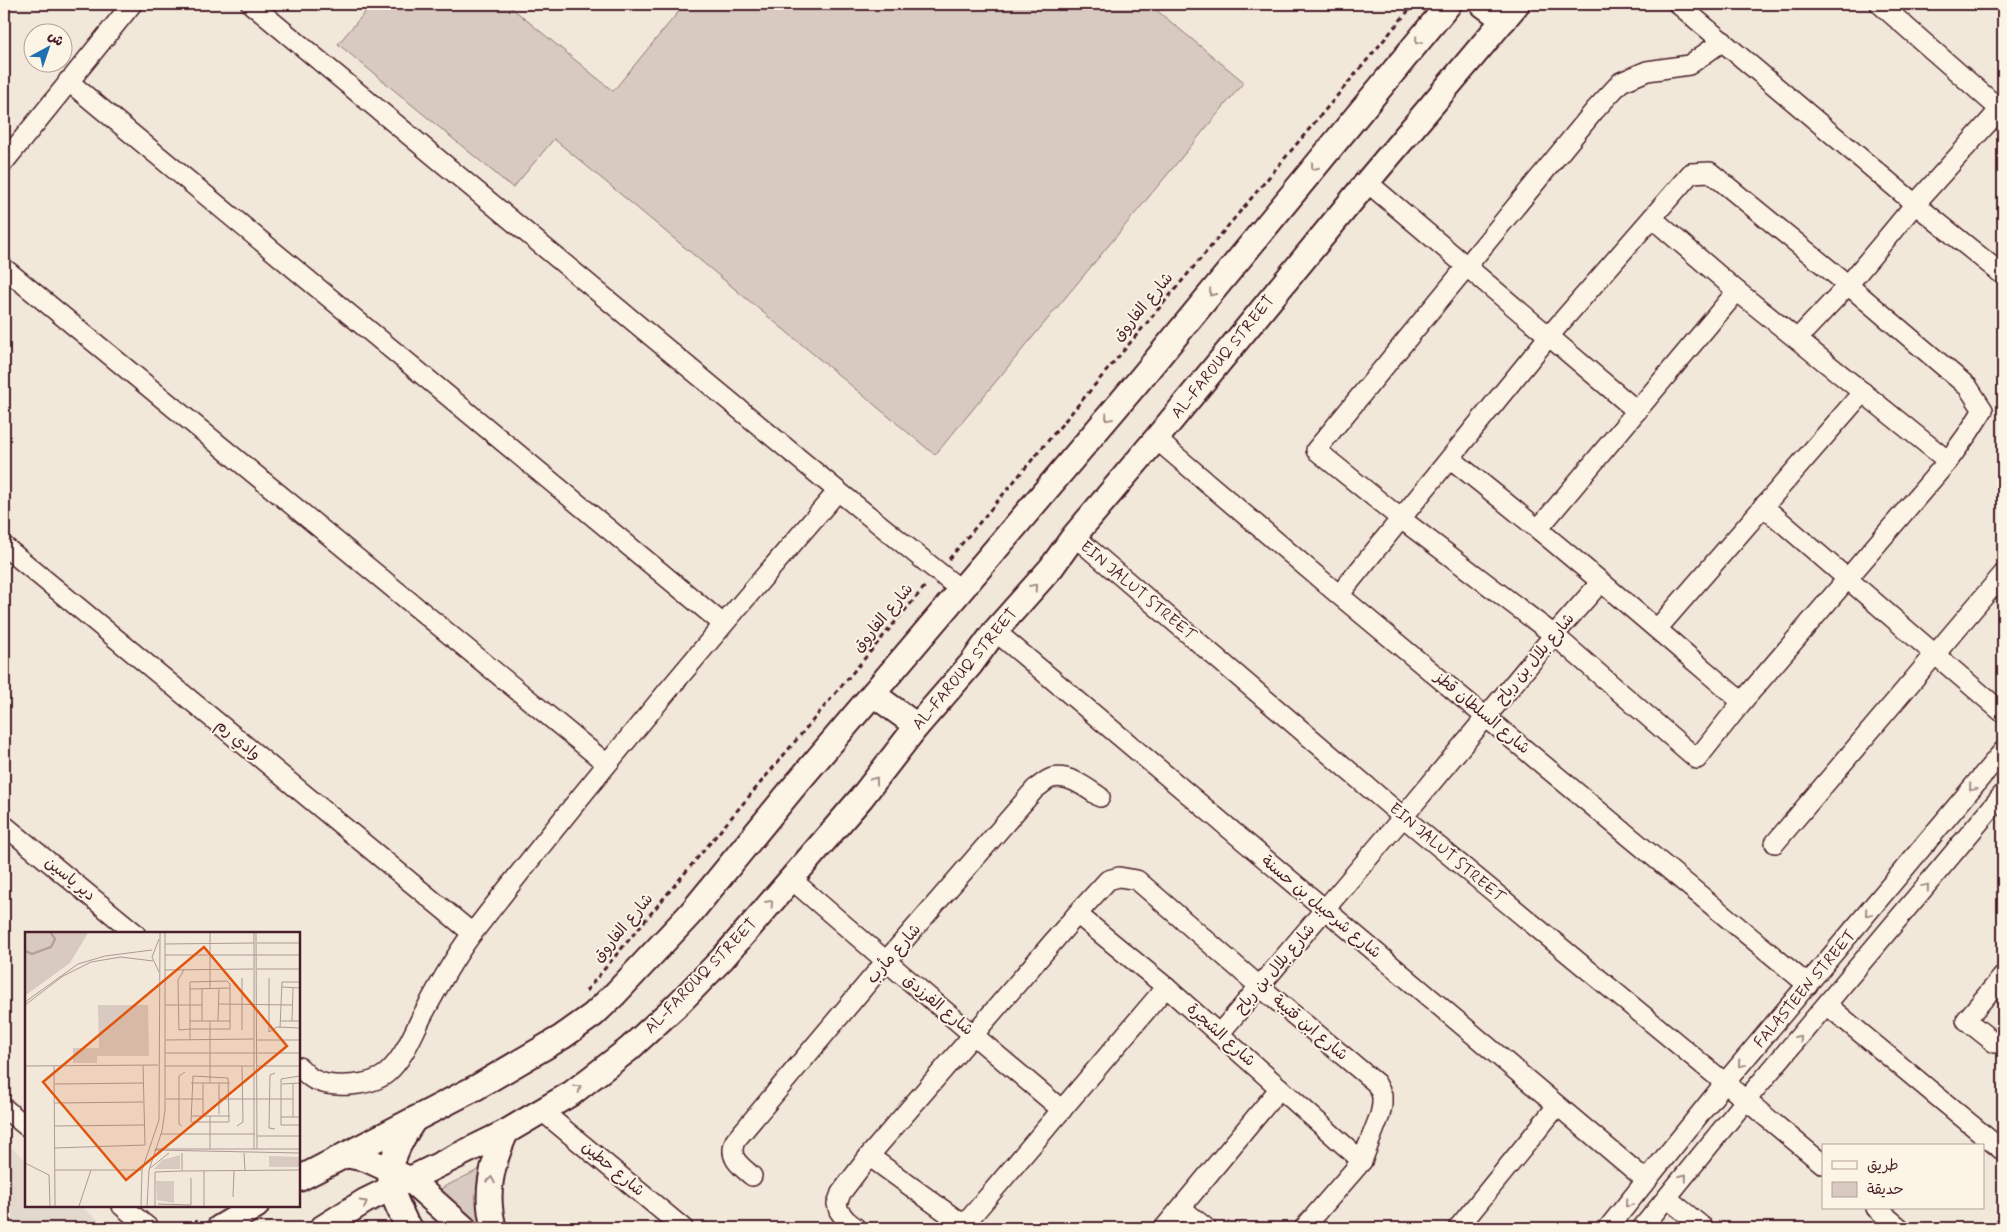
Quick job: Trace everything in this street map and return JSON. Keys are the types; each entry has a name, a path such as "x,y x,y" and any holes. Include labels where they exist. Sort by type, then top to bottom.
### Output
{"main road":[{"path":"300,1178 477,1087 562,1037 593,1015 615,994 690,914 792,789 1137,383 1449,4"},
{"path":"1482,4 1510,12"},
{"name":"AL-FAROUQ STREET","path":"322,1228 397,1179 506,1132 572,1093 629,1049 679,1003 723,958 862,797 917,726 971,664 995,631 1051,568 1074,536 1510,12"},
{"path":"873,694 917,726"},
{"path":"410,1228 407,1226 397,1179 400,1141 416,1119"},
{"path":"494,1228 489,1212 490,1187 496,1156 506,1132"},
{"path":"345,1155 366,1159 464,1228"},
{"path":"219,1228 254,1207"}],"street":[{"path":"4,162 132,4"},
{"path":"250,4 838,491 962,591"},
{"path":"1678,4 1915,204 2003,275"},
{"path":"1798,338 1848,285 1915,204 2002,109 1880,4"},
{"path":"1339,595 1400,518 1451,459 1550,336 1691,173 1710,172 1848,285 1968,387 1983,410 1969,432 1948,461 1742,702 1697,759 1554,635 1400,518 1316,450 1595,110 1621,82 1647,71 1688,65 1723,41"},
{"path":"68,81 723,624"},
{"path":"1367,182 1637,411"},
{"path":"1652,218 1737,291 1798,338 1948,461"},
{"path":"4,268 606,764"},
{"path":"1539,528 1737,291"},
{"path":"1657,629 1863,392"},
{"name":"شارع السلطان قطز","path":"1156,439 1339,595 1808,986"},
{"path":"1451,459 1539,528 1600,583 1742,702"},
{"path":"300,1068 314,1080 330,1084 359,1084 378,1079 386,1074 402,1056 426,1007 472,933 606,764 723,624 838,491"},
{"path":"1763,506 1934,656 2003,713"},
{"name":"EIN JALUT STREET","path":"1074,536 1404,817 1724,1084 1822,1163"},
{"name":"وادي رم","path":"4,546 472,933"},
{"path":"1775,843 2003,574"},
{"name":"شارع بلال بن رباح","path":"1219,1034 1325,911 1554,635 1600,583"},
{"name":"شارع شرحبيل بن حسنة","path":"995,631 1647,1181"},
{"name":"FALASTEEN STREET","path":"1608,1228 1724,1084 2003,751"},
{"name":"شارع مأرب","path":"752,1176 733,1157 732,1151 735,1141 886,962 1036,789 1051,778 1065,778 1077,782 1100,796"},
{"name":"FALASTEEN STREET","path":"1642,1228 1746,1100 1828,1005 2003,794"},
{"name":"دير ياسين","path":"4,825 134,932"},
{"name":"شارع ابن قتيبة","path":"1077,914 1108,880 1119,877 1137,880 1259,986 1376,1083 1382,1095 1382,1110 1362,1161 1304,1228"},
{"name":"شارع الفرزدق","path":"791,879 886,962 1062,1110"},
{"path":"856,1228 840,1212 837,1204 841,1193 870,1156 1077,914"},
{"name":"شارع الشجرة","path":"1077,914 1166,987 1362,1161"},
{"path":"2003,976 1966,1020 1995,1043 2003,1041"},
{"path":"870,1156 966,1227 1166,987"},
{"path":"1828,1005 2003,1151"},
{"path":"1164,1228 1280,1088"},
{"path":"1458,1228 1557,1106"},
{"path":"4,1108 25,1125"},
{"name":"شارع حطين","path":"542,1111 683,1228"},
{"path":"1667,1198 1704,1228"},
{"path":"123,1207 149,1228"},
{"path":"1181,1208 1206,1228"},
{"path":"1878,1210 1900,1228"}],"path":[{"name":"شارع الفاروق","path":"582,996 1414,4"}],"shaded area":[{"path":"4,1141 25,1159 25,1207 82,1207 108,1228 4,1228"}],"green space":[{"path":"372,4 507,4 613,91 685,4 1149,4 1244,82 935,455 554,139 513,188 338,44"},
{"path":"480,1169 478,1188 483,1228 474,1228 434,1192"}]}
